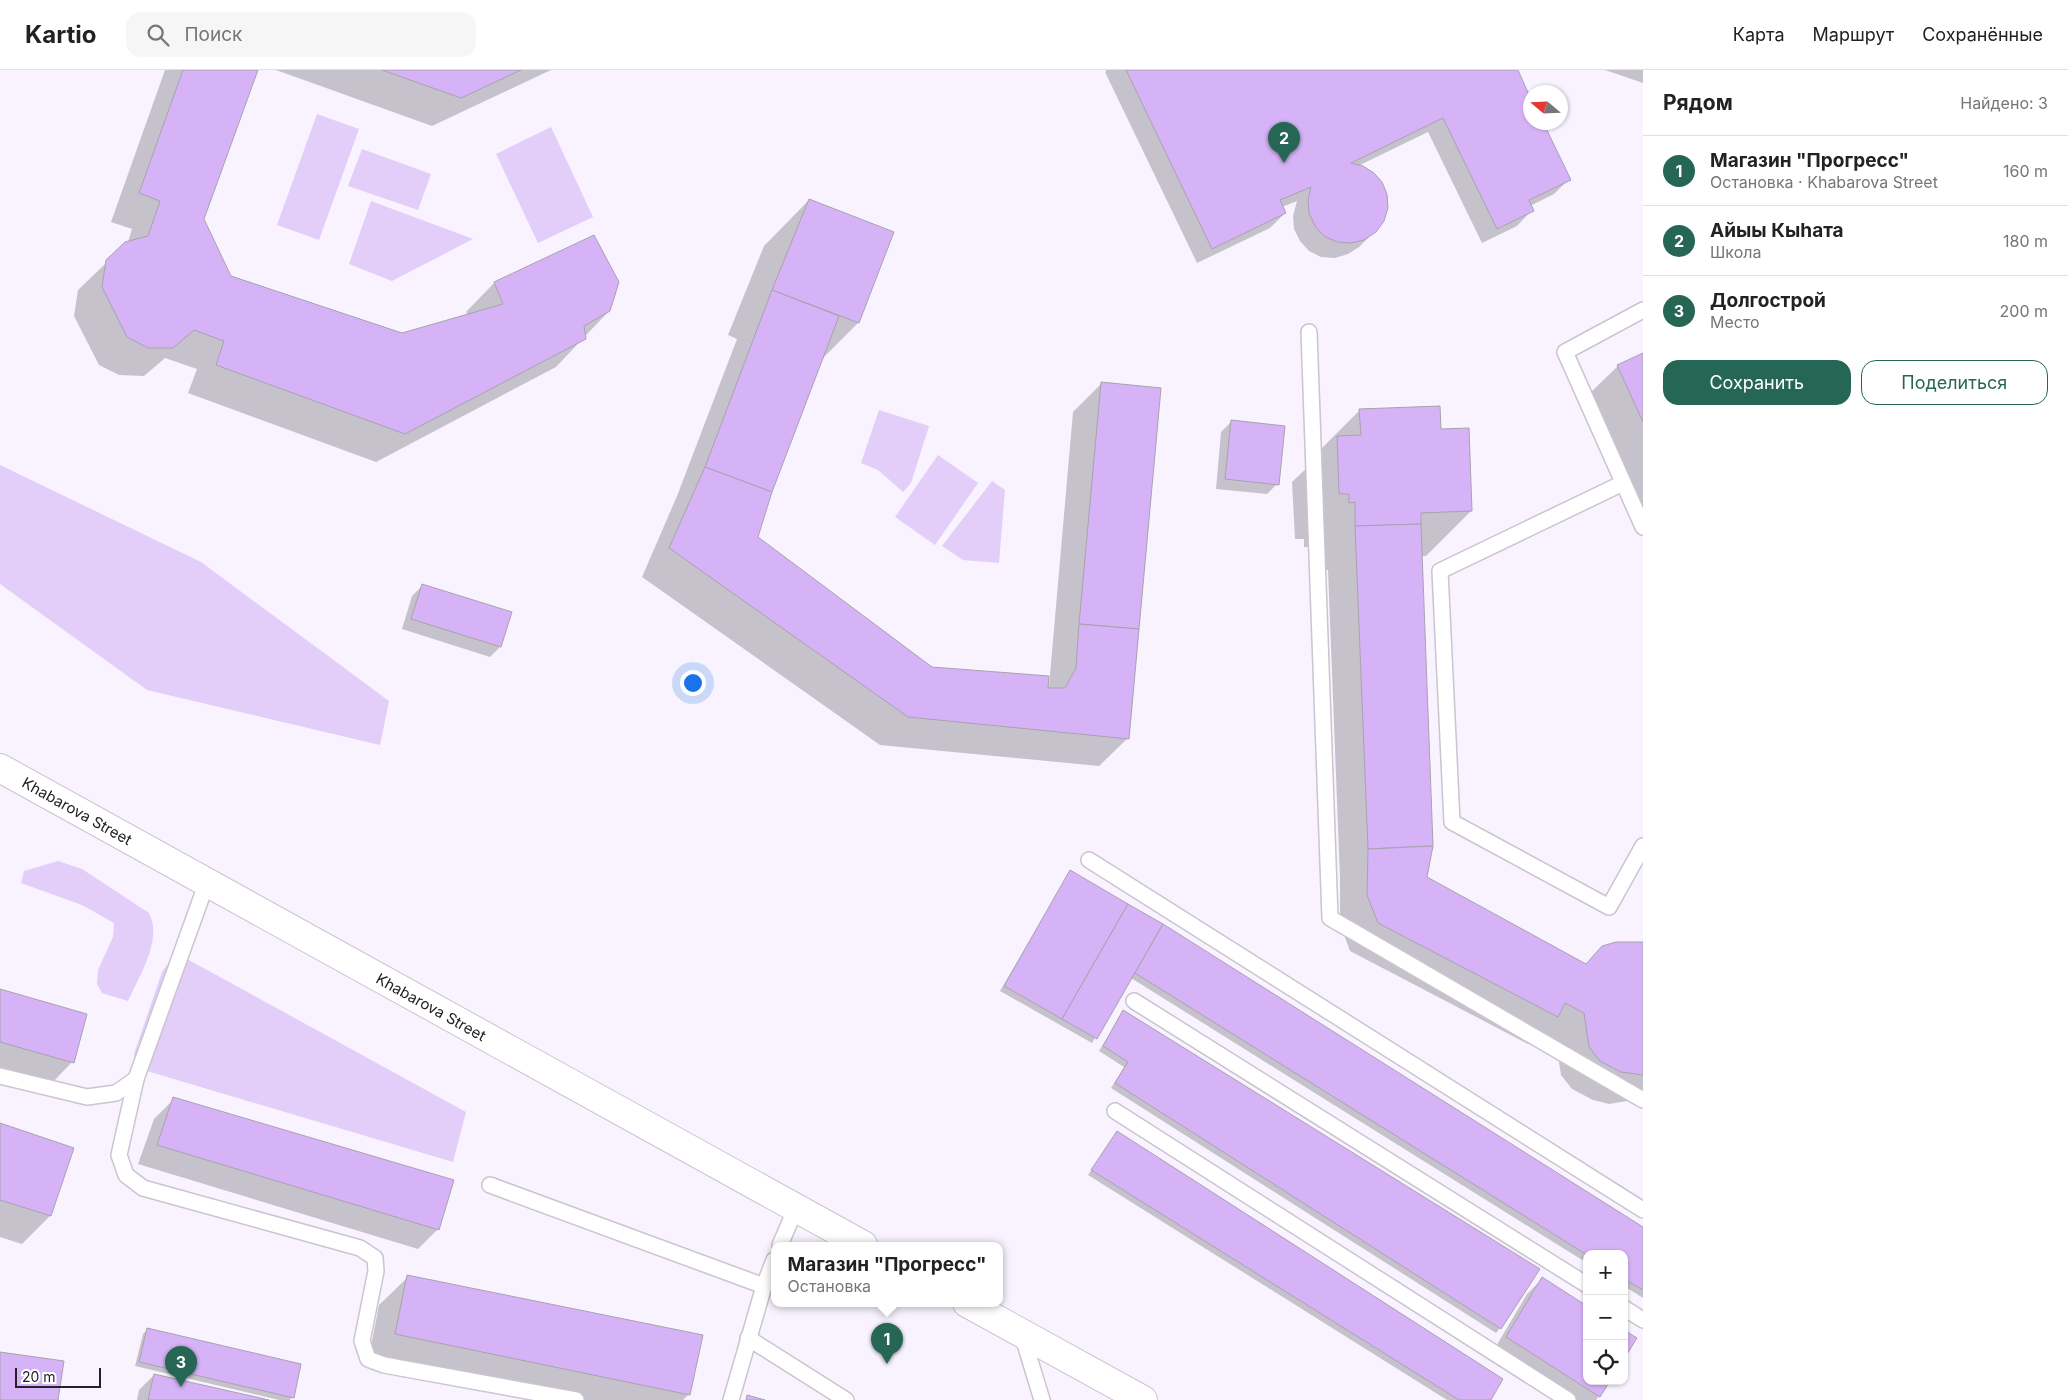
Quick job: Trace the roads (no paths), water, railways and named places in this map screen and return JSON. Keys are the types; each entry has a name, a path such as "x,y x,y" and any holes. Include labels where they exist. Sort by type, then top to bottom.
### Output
{"main road":[{"name":"Khabarova Street","path":"0,768 858,1242"},
{"path":"973,1307 1143,1400"}],"lane":[{"path":"1643,310 1565,352 1643,527"},
{"path":"1309,332 1330,918 1643,1100"},
{"path":"1623,483 1440,570 1452,822 1609,907 1643,846"},
{"path":"1089,860 1643,1210"},
{"path":"207,882 136,1080 119,1155 126,1176 144,1188 360,1248 376,1258 376,1271 362,1341 368,1359 384,1365 576,1400"},
{"path":"1134,1001 1583,1282"},
{"path":"0,1076 87,1097 116,1093 136,1080"},
{"path":"1116,1111 1568,1400"},
{"path":"490,1185 764,1286"},
{"path":"781,1242 796,1208"},
{"path":"731,1400 748,1338 771,1268"},
{"path":"1628,1311 1643,1320"},
{"path":"1022,1334 1042,1400"},
{"path":"748,1338 846,1400"}],"place":[{"name":"Айыы Кыhата","path":"1284,163"},
{"name":"Магазин \"Прогресс\"","path":"887,1364"},
{"name":"Долгострой","path":"181,1387"}]}
